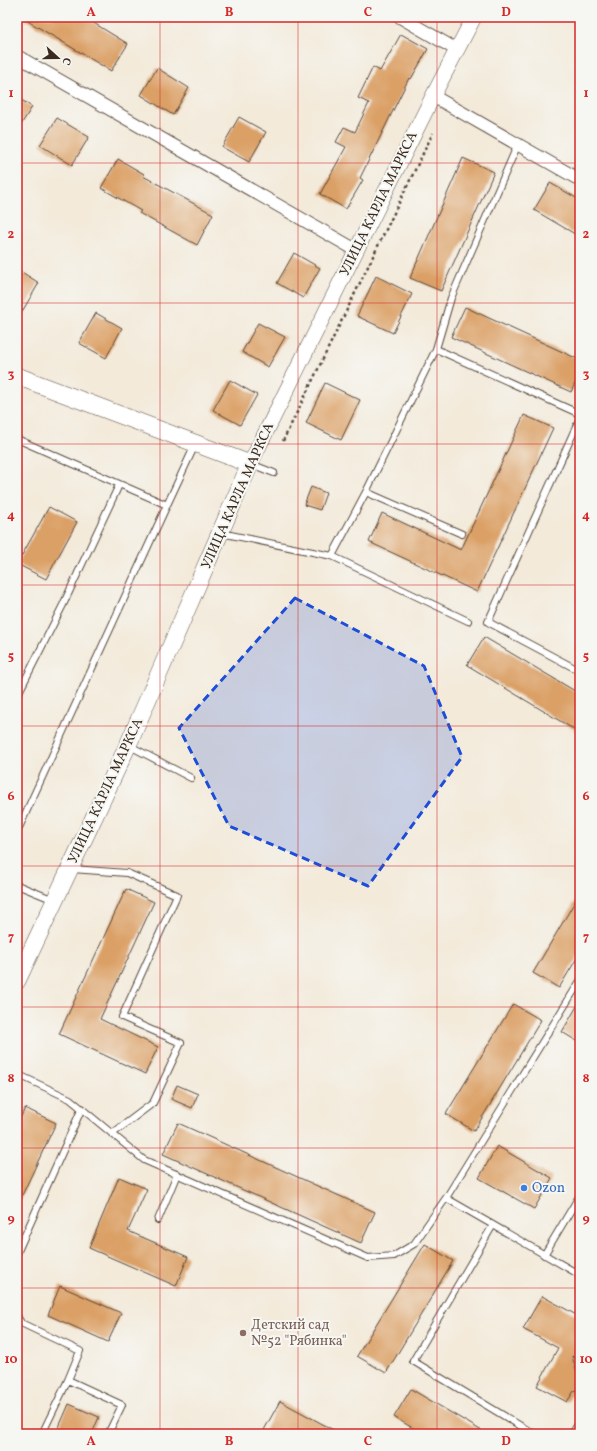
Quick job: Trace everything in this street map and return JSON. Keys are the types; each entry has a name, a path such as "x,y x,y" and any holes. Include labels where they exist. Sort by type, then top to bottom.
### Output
{"main road":[{"path":"17,376 250,464"},
{"name":"УЛИЦА КАРЛА МАРКСА","path":"17,981 25,958 70,869 128,745 250,464"}],"street":[{"path":"400,17 457,50"},
{"name":"УЛИЦА КАРЛА МАРКСА","path":"250,464 433,96 474,17"},
{"path":"17,56 356,250"},
{"path":"433,96 580,180"}],"lane":[{"path":"332,556 366,492 436,349 451,298 518,144"},
{"path":"436,349 580,414"},
{"path":"580,418 488,622 580,671"},
{"path":"17,439 167,505"},
{"path":"17,832 196,443"},
{"path":"250,464 274,473"},
{"path":"17,696 63,605 119,485"},
{"path":"366,492 462,534"},
{"path":"221,533 332,556 468,621"},
{"path":"128,745 192,778"},
{"path":"70,869 127,873 177,895 122,1016 181,1043 152,1103 112,1134"},
{"path":"17,885 54,900"},
{"path":"17,1074 70,1099 144,1160 368,1258 394,1256 414,1244 446,1198 580,980"},
{"path":"17,1253 82,1108"},
{"path":"158,1220 177,1174"},
{"path":"544,1255 580,1195"},
{"path":"446,1198 580,1275"},
{"path":"493,1225 413,1361 534,1434"},
{"path":"17,1316 21,1323 80,1351 42,1434"},
{"path":"68,1380 122,1405 108,1434"},
{"path":"572,1434 580,1421"}],"path":[{"path":"283,442 433,132"}],"highlighted area":[{"path":"295,598 424,666 462,757 368,886 229,826 179,728"}],"building":[{"path":"21,17 84,17 128,44 111,71"},
{"path":"401,34 428,49 411,79 409,78 360,178 363,180 346,209 320,194 346,147 336,142 344,127 355,132 369,103 358,98 373,67 380,71"},
{"path":"157,68 189,88 173,115 141,95"},
{"path":"17,97 32,107 17,131"},
{"path":"239,117 266,132 249,162 222,147"},
{"path":"57,118 89,137 72,165 40,145"},
{"path":"463,158 494,172 441,291 410,278"},
{"path":"118,159 144,174 143,176 213,214 197,245 139,213 141,211 101,188"},
{"path":"550,183 580,200 580,237 534,210"},
{"path":"294,253 320,268 303,298 277,283"},
{"path":"17,269 39,283 17,320"},
{"path":"376,276 412,294 393,333 357,316"},
{"path":"465,307 580,360 580,373 571,392 451,337"},
{"path":"96,313 122,328 106,358 79,343"},
{"path":"258,323 285,337 268,367 242,352"},
{"path":"230,380 257,395 240,425 213,410"},
{"path":"325,383 360,400 341,440 306,423"},
{"path":"524,415 553,428 477,592 369,542 382,513 461,550"},
{"path":"311,487 326,493 320,510 304,505"},
{"path":"49,507 77,522 46,579 17,564"},
{"path":"484,637 580,694 580,733 467,665"},
{"path":"126,889 154,902 100,1019 158,1047 145,1074 59,1034"},
{"path":"580,893 580,953 559,988 533,973"},
{"path":"580,1001 580,1043 562,1032"},
{"path":"513,1004 541,1020 474,1131 446,1114"},
{"path":"177,1085 198,1094 192,1108 171,1099"},
{"path":"25,1108 56,1123 17,1206 17,1125"},
{"path":"178,1123 375,1212 361,1243 163,1154"},
{"path":"497,1146 552,1178 534,1209 479,1178"},
{"path":"119,1177 147,1189 128,1231 188,1257 176,1286 89,1248"},
{"path":"425,1244 453,1261 386,1373 357,1356"},
{"path":"60,1286 121,1313 108,1342 48,1315"},
{"path":"542,1296 580,1317 580,1361 572,1356 580,1383 580,1389 574,1391 567,1402 537,1386 558,1348 523,1329"},
{"path":"411,1389 487,1434 423,1434 394,1417"},
{"path":"280,1401 341,1434 271,1434 264,1430"},
{"path":"69,1404 99,1417 92,1434 56,1434"}],"place":[{"name":"Ozon","path":"524,1188"},
{"name":"Детский сад №52 \"Рябинка\"","path":"243,1333"}]}
